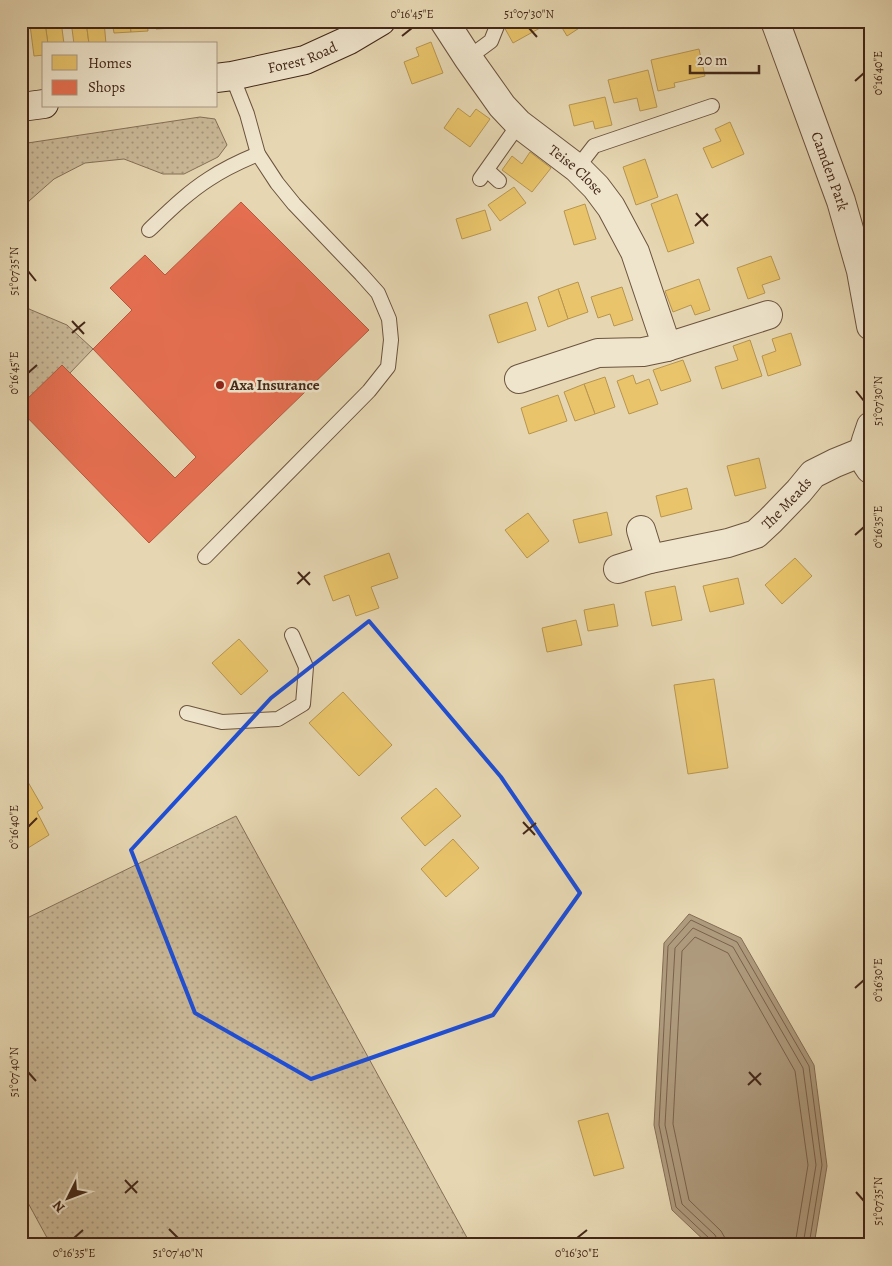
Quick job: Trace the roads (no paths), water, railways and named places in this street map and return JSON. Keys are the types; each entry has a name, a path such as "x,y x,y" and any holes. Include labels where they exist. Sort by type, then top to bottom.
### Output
{"street":[{"name":"Forest Road","path":"224,77 305,60 349,40 381,21"},
{"name":"Teise Close","path":"444,21 502,106 518,124 577,168 596,187 611,207 634,252 666,347"},
{"name":"Camden Park","path":"775,21 841,201 861,271 870,322"},
{"path":"21,107 42,104"},
{"path":"518,379 598,353 643,352 666,347 768,315"},
{"path":"868,458 871,426"},
{"name":"The Meads","path":"618,569 650,559 728,544 756,534 770,522 813,474 835,463 868,458"},
{"path":"641,530 650,559"}],"lane":[{"path":"468,58 492,41 499,21"},
{"path":"205,557 369,391 388,367 391,340 389,319 378,293 294,204 277,182 258,154 247,114 224,77"},
{"path":"577,168 594,146 712,106"},
{"path":"499,181 483,174 518,124"},
{"path":"150,230 180,201 207,180 230,166 258,154"},
{"path":"187,713 222,722 278,719 303,704 306,667 292,635"}],"water":[{"path":"689,914 741,938 814,1065 827,1166 814,1245 709,1245 672,1210 654,1125 664,943"}],"place":[{"name":"Axa Insurance","path":"220,385"}]}
